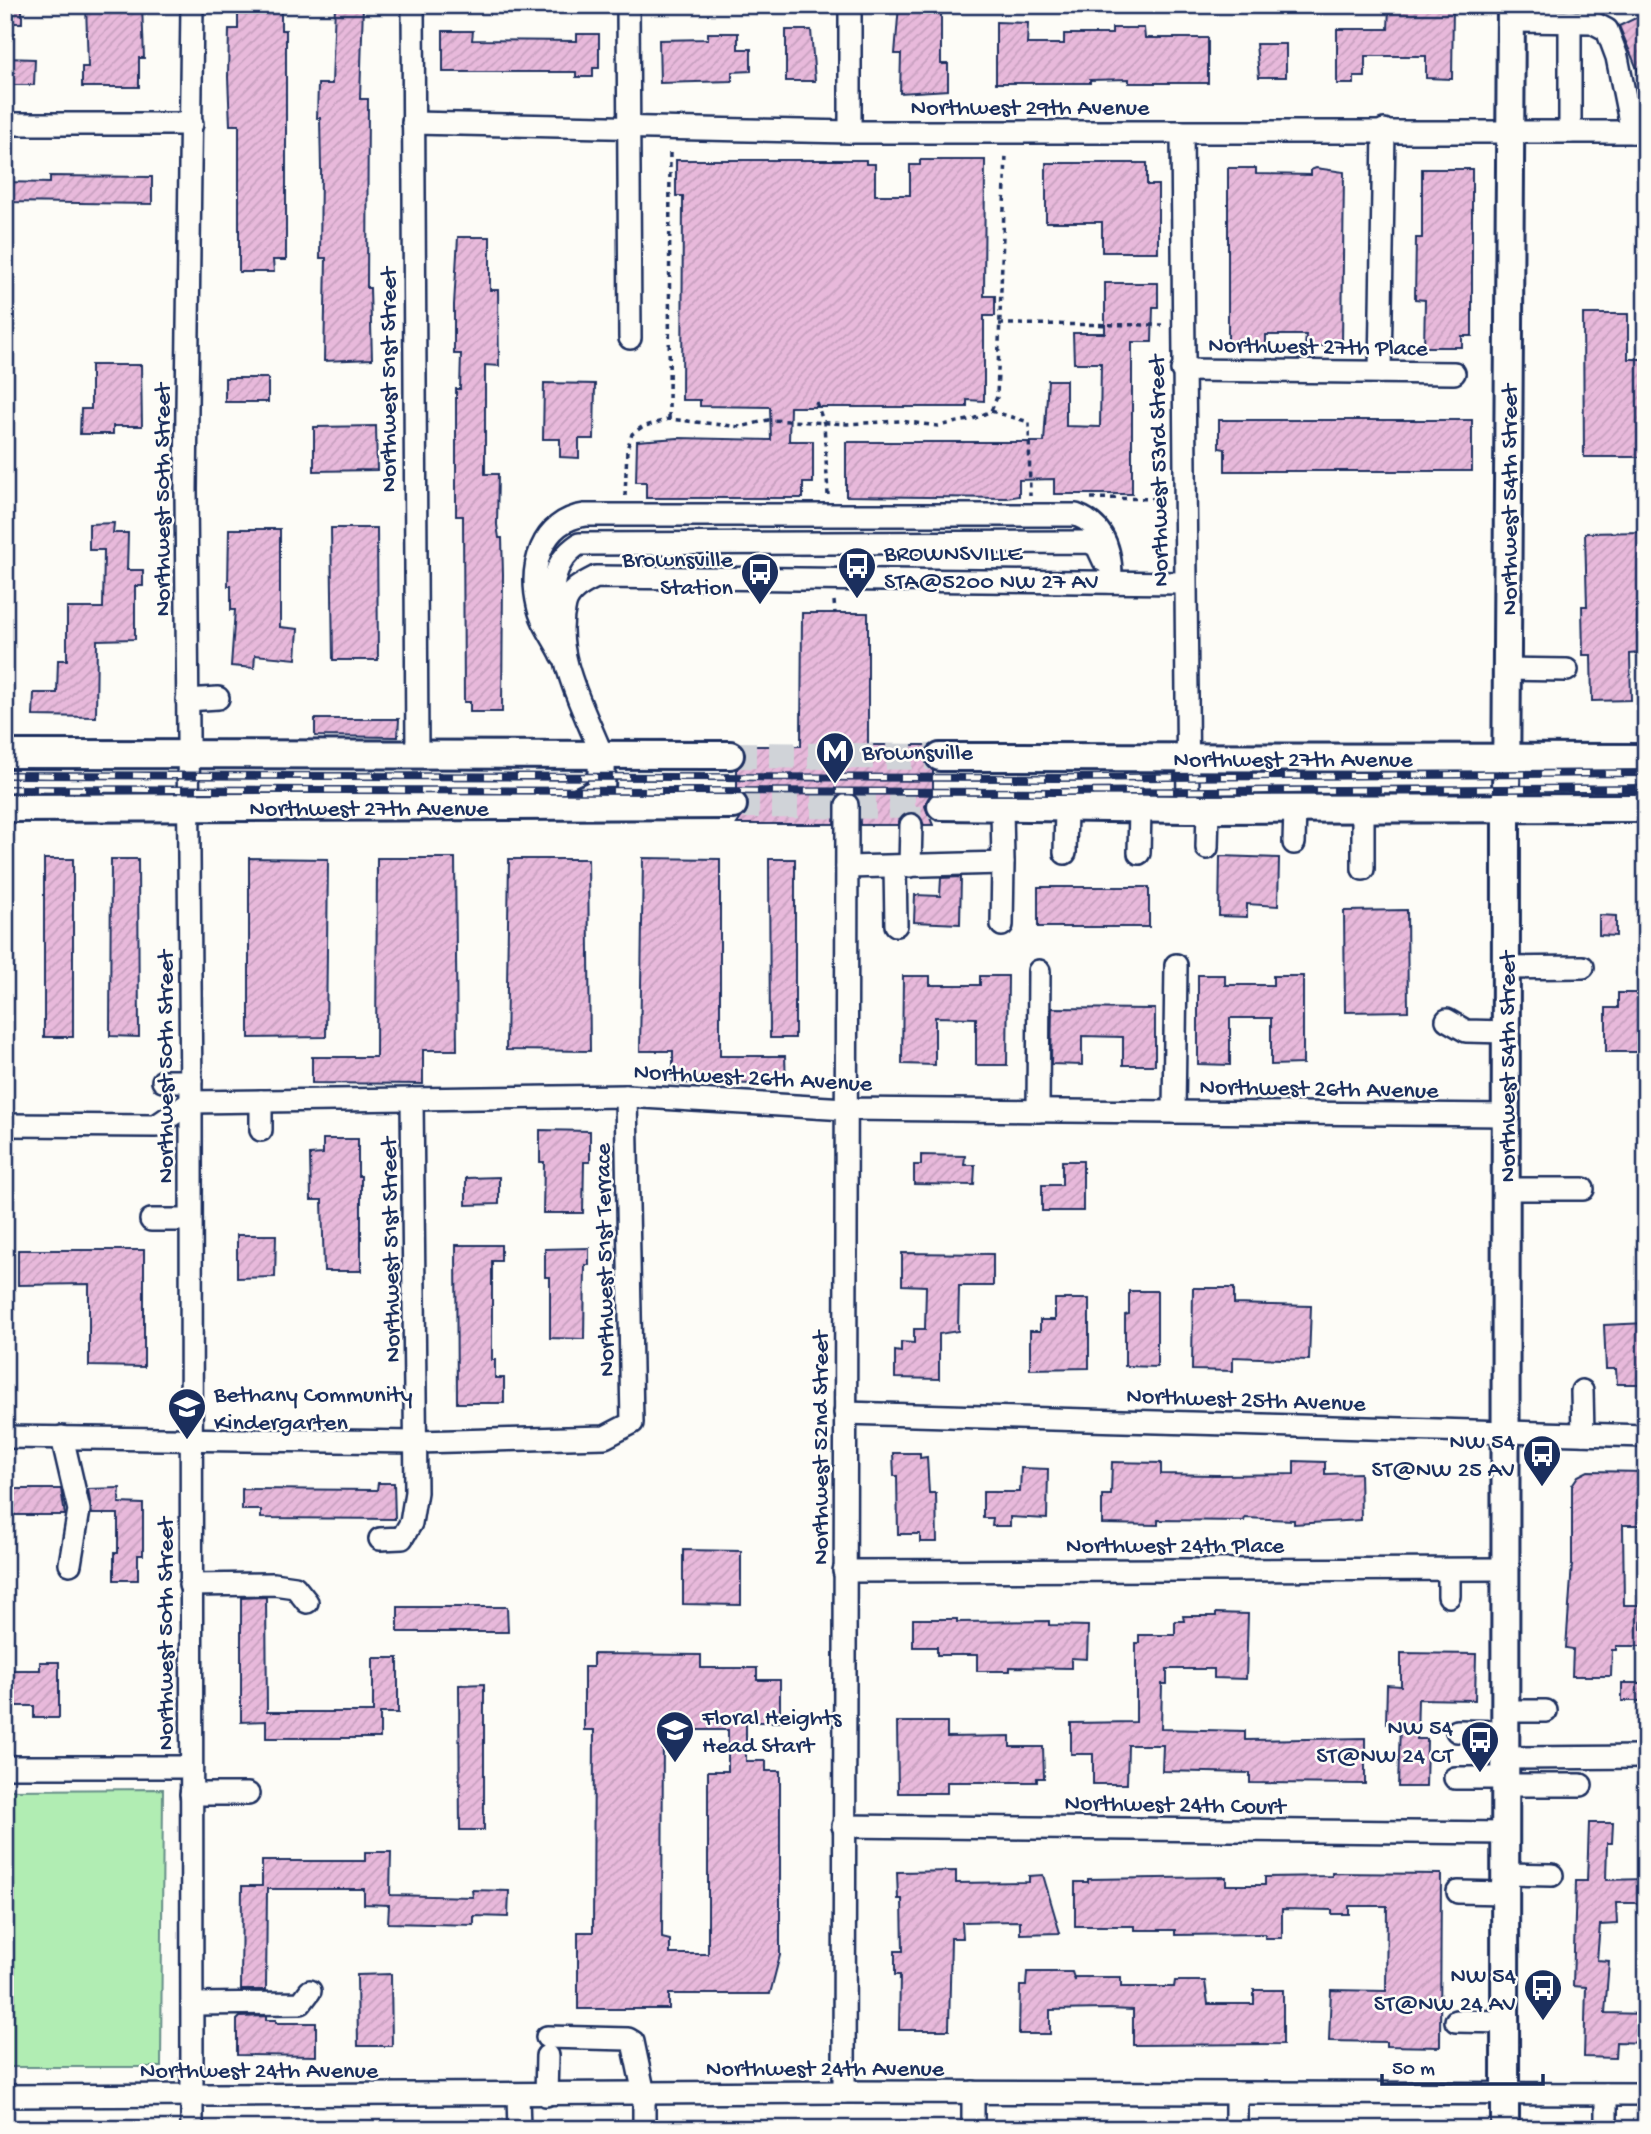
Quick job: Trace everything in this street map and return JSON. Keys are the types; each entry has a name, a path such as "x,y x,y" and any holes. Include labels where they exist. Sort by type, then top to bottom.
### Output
{"main road":[{"name":"Northwest 54th Street","path":"1505,2129 1506,759 1511,13"},
{"path":"5,754 730,755"},
{"path":"570,806 601,792 602,755"},
{"name":"Northwest 27th Avenue","path":"940,757 1646,758"},
{"name":"Northwest 27th Avenue","path":"5,808 733,806"},
{"name":"Northwest 27th Avenue","path":"941,806 1140,809 1646,808"}],"street":[{"name":"Northwest 50th Street","path":"192,5 186,489 191,1091 192,2129"},
{"name":"Northwest 51st Street","path":"412,5 416,755"},
{"path":"628,5 627,129 631,338"},
{"path":"850,5 850,132"},
{"path":"1511,13 1601,24 1611,36 1639,132"},
{"path":"1570,21 1570,132"},
{"name":"Northwest 29th Avenue","path":"413,123 850,132 1639,132"},
{"path":"5,124 192,124"},
{"path":"1380,372 1384,130"},
{"name":"Northwest 53rd Street","path":"1182,132 1187,758 1207,848"},
{"name":"Northwest 27th Place","path":"1182,370 1454,373"},
{"path":"602,755 563,657 538,607 538,556 547,535 570,517 1029,507 1076,515 1089,520 1107,545 1112,561 1111,582"},
{"path":"563,657 552,601 552,585 560,562 568,551 579,544 1089,542 1102,554 1111,582"},
{"path":"563,657 565,603 579,585 596,577 1185,583"},
{"path":"1507,669 1567,670"},
{"path":"187,700 218,698"},
{"name":"Northwest 52nd Street","path":"844,2092 847,805"},
{"path":"1002,807 1002,925"},
{"path":"1065,853 1066,808"},
{"path":"1139,853 1140,809"},
{"path":"1294,844 1295,809"},
{"path":"1363,809 1363,869"},
{"path":"896,925 911,825"},
{"path":"847,867 1003,863"},
{"path":"1174,1112 1176,965"},
{"path":"1506,968 1583,967"},
{"path":"1038,1111 1039,971"},
{"path":"1447,1020 1465,1031 1506,1032"},
{"name":"Northwest 26th Avenue","path":"163,1081 191,1091 261,1101 626,1096 846,1109 1506,1115"},
{"path":"5,1125 156,1126 191,1091"},
{"name":"Northwest 51st Terrace","path":"418,1443 605,1437 632,1423 626,1096"},
{"name":"Northwest 51st Street","path":"380,1539 402,1538 411,1523 416,1492 418,1443 412,1099"},
{"path":"261,1101 261,1130"},
{"path":"1506,1189 1583,1189"},
{"path":"151,1220 190,1220"},
{"path":"1582,1391 1583,1434"},
{"name":"Northwest 25th Avenue","path":"845,1413 1646,1436"},
{"path":"5,1437 190,1437 418,1443"},
{"path":"62,1437 79,1510 70,1564"},
{"path":"1449,1570 1449,1596"},
{"name":"Northwest 24th Place","path":"845,1571 1506,1570"},
{"path":"190,1585 274,1584 295,1587 307,1602"},
{"path":"1457,1731 1546,1711"},
{"path":"1455,1778 1646,1757"},
{"path":"5,1767 191,1767"},
{"path":"1505,1774 1581,1785"},
{"path":"191,1794 248,1794"},
{"name":"Northwest 24th Court","path":"844,1825 1505,1833"},
{"path":"1458,1892 1552,1875"},
{"path":"192,2004 301,2003 310,1992"},
{"path":"1456,2021 1505,2022"},
{"path":"545,2095 547,2047 628,2039 635,2048 644,2094 644,2128"},
{"name":"Northwest 24th Avenue","path":"5,2096 844,2092 1646,2094"},
{"path":"973,2092 973,2129"},
{"path":"1236,2093 1236,2129"},
{"path":"1606,2094 1606,2123"},
{"path":"518,2095 519,2129"}],"path":[{"path":"669,419 670,130"},
{"path":"991,411 997,397 1006,132"},
{"path":"999,324 1182,325"},
{"path":"625,515 627,449 632,434 642,427 669,419 741,427 768,420 848,424 900,421 938,426 973,419 991,411 1029,422 1029,507"},
{"path":"1029,507 1042,498"},
{"path":"1081,498 1184,499"}],"green space":[{"path":"163,1789 161,2067 5,2067 5,1790"}],"building":[{"path":"86,5 142,5 144,58 139,58 139,87 82,87 82,67 88,67"},
{"path":"238,5 281,5 281,30 286,30 286,260 273,260 274,272 239,272 239,125 230,125 228,77 229,29 238,29"},
{"path":"335,5 363,5 360,99 368,99 367,288 370,288 372,359 324,361 326,258 320,258 318,84 332,84"},
{"path":"899,5 941,5 941,64 948,64 948,90 900,93 901,54 895,54"},
{"path":"1453,5 1452,79 1426,78 1426,56 1365,56 1365,77 1354,77 1354,84 1337,84 1337,29 1388,29 1389,7"},
{"path":"5,6 22,6 22,23 5,23"},
{"path":"1646,13 1646,90 1619,26"},
{"path":"996,22 1028,23 1027,44 1064,44 1064,34 1112,34 1112,28 1144,28 1145,38 1208,38 1208,83 1129,83 1129,79 1090,80 1090,83 996,83"},
{"path":"786,30 811,30 815,81 786,81"},
{"path":"443,31 473,31 472,40 577,41 577,34 599,34 599,68 593,68 593,77 576,77 576,72 443,72"},
{"path":"708,33 738,33 738,49 751,49 751,71 732,72 732,81 660,83 659,40 708,39"},
{"path":"1256,44 1286,44 1286,77 1259,77"},
{"path":"5,58 35,59 34,85 5,85"},
{"path":"676,160 866,160 866,164 875,164 875,195 910,195 910,165 920,165 920,160 985,160 984,296 995,296 995,316 984,316 984,401 967,400 967,407 790,407 789,441 813,441 813,483 803,483 803,498 646,498 646,482 636,482 637,441 678,438 771,440 770,407 700,406 700,400 682,400 683,196 676,196"},
{"path":"1046,163 1147,163 1147,185 1158,185 1158,252 1102,252 1102,222 1046,222"},
{"path":"1228,168 1256,168 1256,174 1311,175 1311,170 1316,168 1344,172 1342,346 1305,346 1306,335 1266,335 1266,347 1228,347"},
{"path":"1422,169 1472,169 1472,336 1462,336 1462,347 1424,347 1425,300 1415,299 1416,238 1422,238"},
{"path":"50,176 152,177 152,204 5,202 5,182 50,183"},
{"path":"458,237 490,237 490,290 498,290 499,366 485,365 485,474 498,474 497,525 499,538 502,538 503,574 502,712 470,712 470,702 464,702 463,516 456,516 456,389 460,389 461,354 454,354"},
{"path":"1105,283 1158,283 1158,307 1153,307 1152,342 1132,342 1132,494 1054,494 1054,479 1019,480 1019,496 1007,498 846,496 846,442 1044,442 1048,380 1066,380 1066,426 1100,427 1101,363 1074,363 1073,333 1105,333"},
{"path":"1583,314 1628,314 1628,359 1644,359 1645,457 1584,457"},
{"path":"91,365 141,365 142,426 113,426 113,434 80,434 81,409 91,409"},
{"path":"225,378 268,378 268,402 225,402"},
{"path":"544,383 595,384 594,439 579,439 579,458 560,457 560,439 543,439"},
{"path":"1219,420 1472,420 1472,471 1225,471 1225,449 1219,448"},
{"path":"376,426 377,470 314,471 314,427"},
{"path":"114,523 113,533 128,533 127,570 143,570 143,586 135,586 135,639 97,640 96,717 33,716 34,693 57,693 58,660 67,660 67,608 103,608 104,550 89,550 89,524"},
{"path":"331,528 377,528 378,660 333,660"},
{"path":"229,529 280,529 280,627 298,629 296,659 255,655 254,668 231,666 235,610 231,610 231,586 228,586"},
{"path":"1645,532 1646,605 1637,605 1638,653 1630,654 1631,700 1592,701 1591,655 1583,655 1582,606 1587,606 1585,533"},
{"path":"802,613 868,613 868,745 930,745 924,758 933,771 933,792 925,806 933,825 924,825 918,814 911,812 900,818 898,825 860,825 859,799 848,792 835,799 834,824 737,824 749,806 746,797 737,790 737,769 746,756 742,746 801,746"},
{"path":"315,719 399,719 398,737 315,736"},
{"path":"1220,856 1279,858 1278,906 1247,904 1247,917 1219,916"},
{"path":"249,858 328,859 326,1037 249,1038"},
{"path":"377,858 455,858 457,1050 423,1050 423,1084 312,1083 312,1057 376,1057"},
{"path":"643,858 720,859 720,1056 785,1056 786,1084 673,1083 673,1051 640,1051"},
{"path":"44,859 73,859 73,1037 44,1037"},
{"path":"111,859 138,859 139,1037 110,1036"},
{"path":"509,859 588,859 590,1051 506,1050"},
{"path":"769,859 795,859 795,1038 770,1038"},
{"path":"961,877 960,924 914,922 915,895 940,896 941,878"},
{"path":"1038,887 1149,887 1149,927 1038,927"},
{"path":"1407,910 1408,1011 1345,1012 1344,911"},
{"path":"1599,915 1616,916 1616,936 1599,935"},
{"path":"1198,975 1225,975 1225,985 1273,985 1273,976 1303,976 1303,1064 1271,1065 1271,1018 1230,1018 1230,1065 1198,1064"},
{"path":"903,976 930,976 930,985 980,985 980,976 1008,976 1007,1065 976,1065 976,1018 935,1017 935,1065 902,1064"},
{"path":"1618,993 1646,993 1646,1049 1641,1049 1641,1052 1606,1052 1606,1008 1618,1008"},
{"path":"1052,1008 1155,1009 1155,1065 1123,1065 1123,1037 1082,1036 1082,1065 1051,1064"},
{"path":"540,1130 590,1131 590,1162 584,1162 583,1213 543,1213 544,1162 540,1162"},
{"path":"323,1139 358,1139 358,1176 361,1176 361,1271 324,1271 322,1200 311,1200 310,1155 323,1154"},
{"path":"921,1155 965,1156 964,1165 975,1165 974,1185 914,1184 914,1165 921,1165"},
{"path":"1062,1161 1083,1161 1083,1211 1042,1211 1042,1185 1062,1185"},
{"path":"499,1177 499,1204 466,1205 466,1178"},
{"path":"237,1235 276,1235 275,1277 237,1278"},
{"path":"456,1245 501,1245 501,1261 492,1261 492,1360 495,1360 495,1378 504,1378 504,1403 457,1403"},
{"path":"589,1248 589,1265 585,1265 584,1339 550,1338 550,1277 545,1277 545,1249"},
{"path":"18,1250 144,1250 144,1367 89,1366 89,1284 18,1285"},
{"path":"902,1253 993,1254 993,1286 959,1286 958,1331 939,1334 939,1379 895,1378 895,1351 901,1352 901,1342 914,1343 914,1329 925,1329 926,1286 902,1285"},
{"path":"1193,1288 1234,1288 1234,1304 1311,1306 1309,1360 1233,1357 1233,1371 1192,1370"},
{"path":"1129,1291 1157,1291 1157,1367 1125,1366 1125,1315 1129,1314"},
{"path":"1055,1299 1089,1299 1089,1368 1030,1369 1030,1331 1040,1331 1040,1320 1055,1320"},
{"path":"1646,1323 1646,1384 1617,1384 1616,1369 1606,1369 1604,1325"},
{"path":"893,1453 920,1453 920,1458 927,1457 929,1493 936,1493 937,1542 920,1542 920,1534 898,1534 897,1476 894,1476"},
{"path":"1294,1461 1325,1462 1325,1474 1360,1473 1361,1520 1294,1524 1294,1520 1245,1518 1244,1521 1158,1520 1158,1525 1102,1524 1102,1495 1111,1495 1112,1462 1161,1463 1161,1474 1216,1475 1294,1474"},
{"path":"1021,1468 1048,1469 1047,1519 1010,1517 1010,1526 992,1526 993,1518 983,1518 983,1492 1020,1492"},
{"path":"1588,1471 1646,1472 1646,1525 1623,1525 1624,1605 1642,1605 1641,1629 1646,1629 1646,1646 1616,1646 1616,1650 1612,1650 1611,1676 1572,1676 1573,1649 1566,1648 1572,1564 1572,1485 1578,1476"},
{"path":"378,1483 394,1483 395,1519 261,1518 261,1510 242,1510 242,1489 377,1490"},
{"path":"120,1488 119,1503 143,1504 143,1555 138,1555 138,1580 114,1580 114,1553 118,1553 118,1514 92,1514 88,1489"},
{"path":"5,1489 61,1489 65,1515 5,1515"},
{"path":"683,1550 741,1551 741,1605 683,1604"},
{"path":"266,1597 267,1712 373,1712 373,1658 398,1658 398,1713 380,1713 380,1738 266,1738 266,1721 241,1722 241,1598"},
{"path":"398,1607 507,1607 508,1632 398,1632"},
{"path":"1216,1613 1248,1614 1246,1679 1214,1678 1214,1669 1167,1669 1167,1684 1162,1684 1161,1729 1245,1731 1245,1740 1365,1738 1365,1784 1250,1783 1250,1773 1162,1771 1163,1745 1128,1745 1127,1784 1093,1784 1093,1754 1071,1754 1071,1723 1136,1722 1136,1643 1139,1643 1139,1635 1175,1635 1175,1621 1184,1621 1183,1616 1216,1616"},
{"path":"913,1619 957,1619 957,1622 1049,1621 1049,1625 1088,1626 1087,1659 1071,1658 1071,1668 1010,1667 1010,1671 977,1671 977,1655 937,1655 937,1647 913,1647"},
{"path":"1401,1653 1476,1654 1475,1700 1418,1699 1417,1739 1427,1739 1426,1787 1398,1787 1400,1724 1386,1723 1387,1685 1401,1686"},
{"path":"593,1654 701,1655 701,1668 757,1668 757,1680 780,1680 780,1722 746,1722 746,1761 766,1761 766,1771 780,1771 780,1955 770,1994 669,1994 669,2009 578,2009 578,1932 593,1932 594,1730 584,1730 584,1667 593,1667","holes":["663,1730 728,1730 728,1771 708,1771 708,1954 670,1954 670,1940 662,1938"]},
{"path":"40,1662 59,1662 59,1718 34,1718 34,1706 5,1706 5,1670 40,1670"},
{"path":"1622,1683 1646,1683 1646,1701 1622,1701"},
{"path":"484,1684 484,1830 460,1830 459,1685"},
{"path":"897,1722 947,1722 947,1737 1010,1736 1010,1747 1043,1747 1044,1778 1037,1778 1037,1782 947,1782 947,1793 898,1793"},
{"path":"1589,1823 1613,1823 1612,1843 1607,1843 1606,1880 1646,1879 1646,1903 1616,1903 1617,1924 1600,1925 1597,1960 1609,1961 1605,2013 1646,2014 1646,2043 1616,2042 1615,2058 1584,2057 1586,1987 1573,1986 1576,1881 1587,1881"},
{"path":"365,1852 391,1852 390,1895 473,1897 472,1890 509,1891 508,1917 474,1916 474,1925 388,1923 389,1905 364,1904 364,1889 267,1889 266,1990 241,1990 242,1886 262,1886 262,1861 365,1861"},
{"path":"956,1871 956,1883 1029,1882 1029,1876 1043,1875 1060,1933 1020,1934 1020,1921 962,1922 963,1938 951,1938 949,2030 899,2030 900,1975 895,1975 895,1951 903,1951 902,1899 898,1899 897,1872"},
{"path":"1332,1873 1441,1874 1440,2047 1329,2041 1331,1990 1386,1991 1387,1906 1349,1906 1349,1914 1332,1914 1332,1910 1282,1909 1282,1938 1265,1938 1265,1934 1175,1935 1175,1930 1135,1930 1135,1926 1075,1926 1075,1882 1088,1882 1088,1879 1226,1877 1226,1885 1265,1885 1265,1877 1332,1876"},
{"path":"1027,1972 1072,1972 1075,1981 1075,1977 1121,1977 1121,1987 1174,1987 1175,1981 1205,1981 1208,2004 1254,2004 1254,1990 1283,1990 1283,2044 1133,2045 1133,2010 1108,2009 1050,2010 1050,2034 1019,2034 1020,1986 1026,1986"},
{"path":"391,1974 392,2046 358,2046 357,1975"},
{"path":"266,2016 266,2020 276,2020 276,2023 316,2023 316,2056 237,2055 237,2020 240,2017"}],"tunnel":[{"path":"730,755 940,757"},
{"path":"733,805 941,806"},
{"path":"911,806 911,825"}],"railway":[{"path":"5,775 1058,778 1646,773"},
{"path":"5,789 1058,792 1646,788"}],"place":[{"name":"BROWNSVILLE STA@5200 NW 27 AV","path":"857,600"},
{"name":"Brownsville Station","path":"760,606"},
{"name":"Brownsville","path":"835,785"},
{"name":"Bethany Community Kindergarten","path":"187,1441"},
{"name":"NW 54 ST@NW 25 AV","path":"1542,1488"},
{"name":"Floral Heights Head Start","path":"675,1764"},
{"name":"NW 54 ST@NW 24 CT","path":"1480,1774"},
{"name":"NW 54 ST@NW 24 AV","path":"1543,2022"}]}
